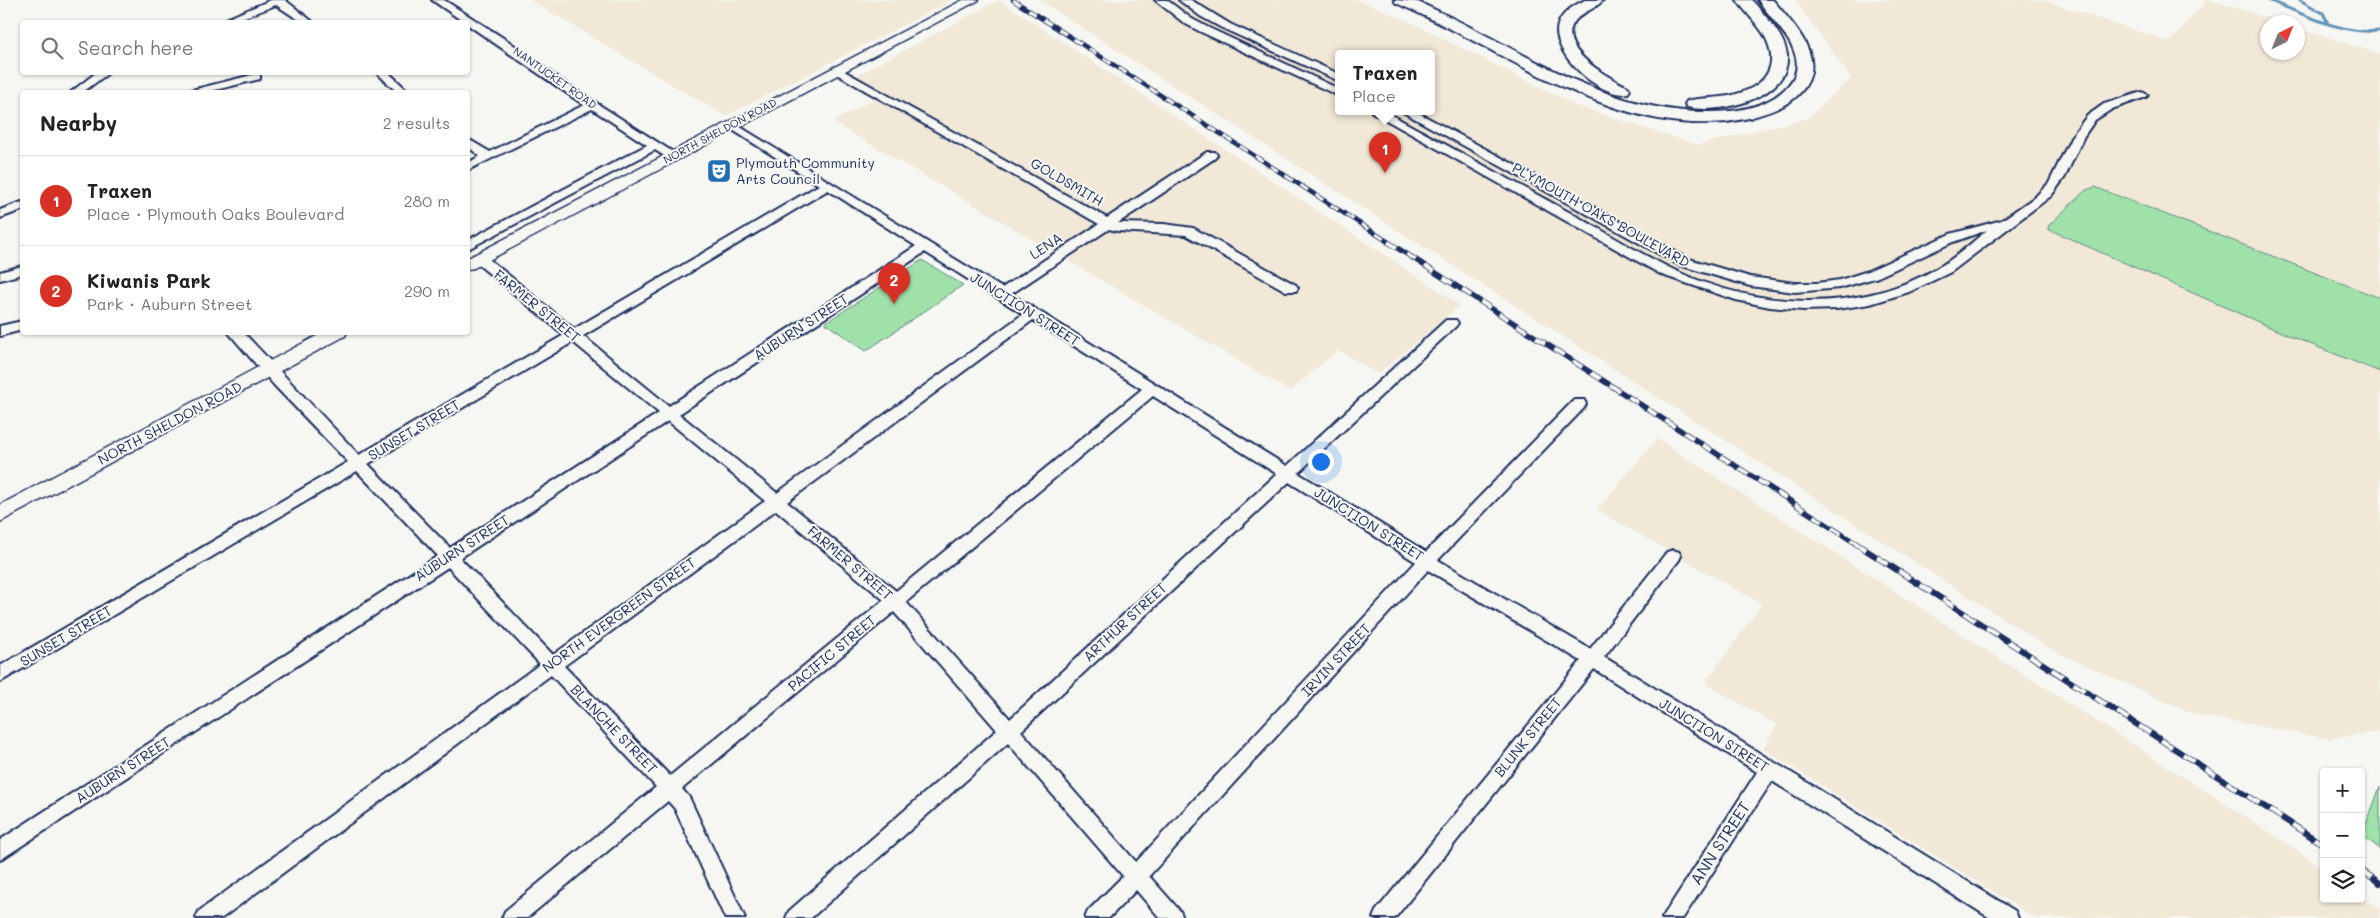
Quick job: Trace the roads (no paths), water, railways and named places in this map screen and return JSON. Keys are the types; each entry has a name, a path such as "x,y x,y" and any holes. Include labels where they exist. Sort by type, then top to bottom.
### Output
{"highway":[{"path":"1401,0 1607,99 1662,114 1704,118 1727,116 1762,109 1787,97 1802,79 1805,61 1802,50 1765,0"},
{"path":"1596,0 1575,11 1565,26 1565,44 1576,62 1598,79 1629,93 1664,101 1701,104 1724,102 1752,94 1771,81 1778,70 1779,53 1773,39 1744,0"}],"main road":[{"name":"NORTH SHELDON ROAD","path":"473,261 974,0"},
{"name":"NORTH SHELDON ROAD","path":"0,514 334,335"}],"street":[{"path":"229,20 278,0 305,20"},
{"name":"NANTUCKET ROAD","path":"437,0 469,20"},
{"path":"1160,0 1194,24 1335,91"},
{"path":"1184,0 1204,14 1335,76"},
{"name":"NANTUCKET ROAD","path":"470,21 592,105 673,156"},
{"path":"1252,52 1266,44"},
{"name":"GOLDSMITH","path":"838,70 1108,224 1117,227 1188,230 1291,288"},
{"path":"78,90 100,75"},
{"path":"203,90 258,75"},
{"path":"249,90 258,75"},
{"path":"384,75 401,90"},
{"name":"PLYMOUTH OAKS BOULEVARD","path":"1384,115 1650,264 1687,281 1713,291 1768,304 1823,306 1883,298 1941,272 2008,221 2033,205 2054,186 2064,169 2081,130 2090,118 2106,106 2142,95"},
{"path":"470,166 592,105"},
{"name":"PLYMOUTH OAKS BOULEVARD","path":"1415,115 1659,249 1697,267 1753,283 1811,287 1853,281 1916,256 1949,238 2008,221"},
{"name":"JUNCTION STREET","path":"732,125 1427,561 1592,659 1769,769 1997,915"},
{"path":"470,143 488,156"},
{"path":"470,245 656,145"},
{"name":"LENA","path":"1002,294 1211,155"},
{"name":"PLYMOUTH OAKS BOULEVARD","path":"1499,178 1515,169"},
{"name":"SUNSET STREET","path":"0,675 828,186"},
{"path":"0,205 20,199"},
{"path":"0,214 20,207"},
{"name":"AUBURN STREET","path":"0,851 925,246"},
{"path":"1916,256 1941,272"},
{"name":"FARMER STREET","path":"473,261 574,336 776,500 895,600 1173,918"},
{"name":"PLYMOUTH OAKS BOULEVARD","path":"1687,281 1697,267"},
{"path":"0,276 20,271"},
{"name":"NORTH EVERGREEN STREET","path":"206,918 551,664 1033,314"},
{"name":"ARTHUR STREET","path":"796,918 1010,730 1286,473 1451,323"},
{"path":"0,331 20,326"},
{"name":"BLANCHE STREET","path":"238,335 682,803 735,918"},
{"name":"PACIFIC STREET","path":"512,918 1152,388"},
{"name":"IRVIN STREET","path":"1095,918 1427,561 1579,404"},
{"name":"BLUNK STREET","path":"1383,918 1673,556"},
{"name":"ANN STREET","path":"1672,918 1769,769"}],"waterway":[{"path":"2268,0 2322,22 2351,30 2380,31"},
{"path":"2300,0 2323,13 2327,21"}],"railway":[{"path":"1013,0 1390,243"},
{"path":"1388,242 1857,544"},
{"path":"1855,543 2320,842"},
{"path":"2365,873 2380,883"}],"place":[{"name":"Plymouth Community Arts Council","path":"719,171"},
{"name":"Traxen","path":"1385,173"},
{"name":"Kiwanis Park","path":"894,304"}]}
